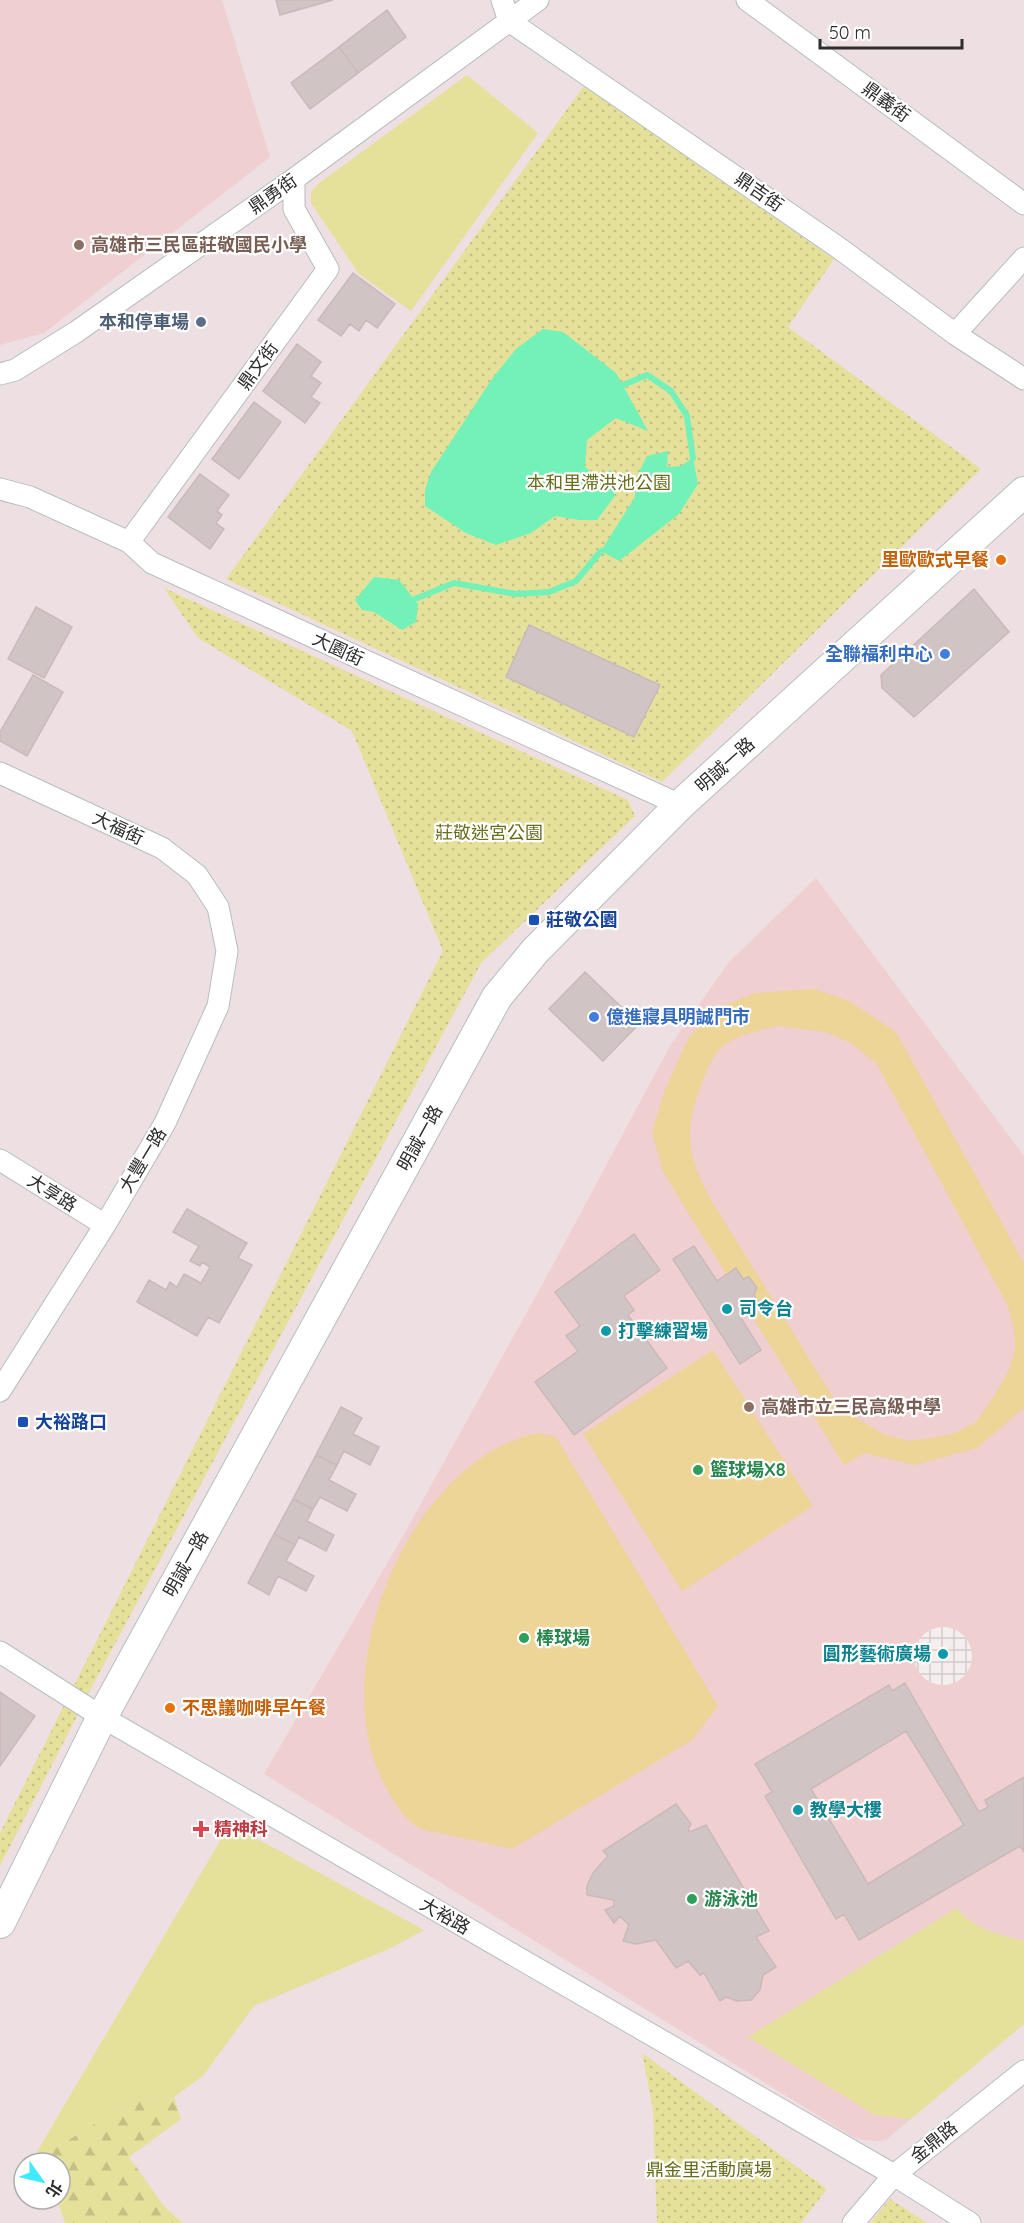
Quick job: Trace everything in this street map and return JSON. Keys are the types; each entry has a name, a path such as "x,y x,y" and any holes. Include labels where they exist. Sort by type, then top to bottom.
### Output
{"street":[{"path":"502,0 509,21"},
{"name":"鼎勇街","path":"0,374 15,370 76,332 294,179 538,0"},
{"name":"鼎義街","path":"747,0 1024,204"},
{"name":"鼎吉街","path":"509,21 839,248 955,334 1024,379"},
{"name":"鼎文街","path":"129,542 328,269 294,209 294,179"},
{"path":"955,334 1024,258"},
{"name":"大園街","path":"0,489 30,497 129,542 152,563 680,805"},
{"name":"明誠一路","path":"0,1923 102,1717 498,997 535,951 680,805 1024,492"},
{"name":"大福街","path":"0,773 162,848 197,875 218,907"},
{"name":"大豐一路","path":"0,1391 105,1225 165,1123 218,1006 227,951 218,907"},
{"name":"大享路","path":"0,1160 105,1225"},
{"name":"大裕路","path":"0,1652 102,1717 894,2175 970,2223"},
{"name":"金鼎路","path":"853,2223 894,2175 1024,2071"}],"shaded area":[{"name":"高雄市三民區莊敬國民小學","path":"0,0 222,0 270,157 44,333 0,345"},
{"path":"543,329 563,332 616,373 648,431 616,418 587,440 585,467 598,478 610,470 619,477 614,497 597,520 555,516 531,533 496,545 466,533 425,506 425,490 431,472 492,379 516,349"},
{"path":"668,451 667,467 681,466 693,458 698,484 679,514 619,561 601,551 635,497 636,478 647,456"},
{"path":"374,577 399,580 418,604 416,622 402,630 374,612 362,610 355,600"},
{"name":"高雄市立三民高級中學","path":"816,878 1024,1156 1024,2022 886,2140 878,2141 853,2137 264,1774 402,1538 547,1276 670,1046 729,962"},
{"path":"814,989 849,1001 896,1032 1024,1263 1024,1408 977,1448 914,1465 865,1453 844,1465 663,1172 652,1132 664,1092 689,1037 720,1007 755,993","holes":["778,1026 826,1032 851,1043 877,1064 1008,1306 1014,1330 1015,1350 1008,1372 976,1422 953,1434 909,1441 883,1434 839,1407 710,1198 696,1168 690,1142 692,1115 707,1071 719,1050 738,1037"]},
{"name":"籃球場X8","path":"713,1350 813,1506 682,1591 583,1434"},
{"name":"棒球場","path":"537,1433 556,1437 718,1706 692,1740 512,1849 425,1830 407,1818 379,1773 367,1732 364,1688 369,1643 382,1597 400,1554 425,1514 454,1480 487,1454 499,1447"},
{"name":"圓形藝術廣場","path":"943,1627 954,1629 964,1635 970,1645 972,1656 970,1667 964,1677 954,1683 943,1685 932,1683 922,1677 916,1667 914,1656 916,1645 922,1635 932,1629"}],"green space":[{"path":"467,75 538,133 411,311 359,274 311,203 311,192 318,184"},
{"name":"本和里滯洪池公園","path":"584,86 834,259 788,327 981,469 662,782 226,579"},
{"name":"莊敬迷宮公園","path":"164,588 628,800 635,816 481,963 95,1681 0,1866 0,1833 443,951 352,731 198,638"},
{"path":"230,1824 424,1930 393,1947 254,2006 203,2076 174,2097 131,2101 51,2151 37,2151"},
{"path":"957,1908 979,1926 1024,1941 1024,2024 911,2119 875,2115 748,2037"},
{"name":"鼎金里活動廣場","path":"642,2053 827,2189 801,2223 657,2223 653,2109"},
{"path":"174,2097 181,2119 129,2157 164,2206 183,2223 65,2223 61,2211 72,2211 72,2151 51,2151 131,2101"},
{"path":"890,2199 927,2223 870,2223"}],"building":[{"path":"276,0 333,0 280,15"},
{"path":"387,10 406,37 358,73 339,47"},
{"path":"339,47 358,73 310,109 291,83"},
{"path":"353,273 395,304 377,328 366,320 359,331 350,324 341,336 318,320"},
{"path":"297,344 321,362 311,376 321,383 311,397 320,403 305,423 263,391"},
{"path":"254,402 281,422 239,479 212,459"},
{"path":"200,474 229,495 217,511 222,515 216,523 224,529 210,549 168,517"},
{"name":"全聯福利中心","path":"974,589 1009,632 914,717 882,688 881,675"},
{"path":"36,607 72,627 44,678 8,659"},
{"path":"529,625 660,685 634,737 506,677"},
{"path":"33,675 63,692 27,756 0,741 0,732"},
{"name":"億進寢具明誠門市","path":"585,972 639,1024 603,1061 549,1009"},
{"path":"187,1209 247,1243 238,1258 252,1265 219,1323 208,1317 197,1336 137,1302 149,1280 166,1290 170,1282 177,1287 184,1274 201,1283 210,1267 202,1262 200,1266 190,1261 199,1246 173,1232"},
{"name":"打擊練習場","path":"634,1234 660,1270 624,1296 634,1310 628,1315 667,1368 574,1435 535,1382 578,1351 566,1336 580,1326 555,1292"},
{"name":"司令台","path":"694,1246 717,1281 736,1268 743,1279 749,1277 757,1288 754,1295 759,1303 739,1315 761,1350 740,1364 673,1259"},
{"path":"341,1407 362,1418 353,1434 379,1447 370,1465 344,1451 337,1465 316,1455"},
{"path":"316,1455 337,1465 329,1480 356,1494 347,1511 320,1497 313,1509 293,1499"},
{"path":"293,1499 313,1509 307,1521 334,1535 326,1551 299,1537 295,1545 274,1534"},
{"path":"274,1534 295,1545 286,1561 314,1576 306,1591 278,1576 269,1595 248,1583"},
{"name":"教學大樓","path":"905,1683 979,1812 988,1807 985,1800 1024,1777 1024,1852 1020,1846 859,1940 844,1914 836,1919 765,1796 772,1792 755,1764 889,1685 892,1691","holes":["906,1731 964,1825 868,1884 811,1789"]},
{"path":"0,1692 35,1716 0,1766"},
{"path":"676,1804 691,1824 688,1829 690,1832 706,1825 769,1931 756,1937 776,1967 763,1975 760,1990 751,2000 737,2001 726,1997 720,2001 704,1973 700,1975 688,1961 676,1968 656,1940 636,1944 623,1941 629,1925 620,1916 614,1923 605,1910 614,1906 614,1900 587,1895 587,1886 593,1873 608,1856 603,1851"}],"waterway":[{"path":"623,385 647,375 671,391 687,416 693,458"},
{"path":"415,599 454,583 516,594 549,592 576,581 601,551"}],"place":[{"name":"高雄市三民區莊敬國民小學","path":"79,245"},
{"name":"本和停車場","path":"201,322"},
{"name":"里歐歐式早餐","path":"1001,560"},
{"name":"全聯福利中心","path":"945,654"},
{"name":"莊敬公園","path":"534,920"},
{"name":"億進寢具明誠門市","path":"594,1017"},
{"name":"司令台","path":"727,1309"},
{"name":"打擊練習場","path":"606,1331"},
{"name":"高雄市立三民高級中學","path":"749,1407"},
{"name":"大裕路口","path":"23,1422"},
{"name":"籃球場X8","path":"698,1470"},
{"name":"棒球場","path":"524,1638"},
{"name":"圓形藝術廣場","path":"943,1654"},
{"name":"不思議咖啡早午餐","path":"170,1708"},
{"name":"教學大樓","path":"798,1810"},
{"name":"精神科","path":"201,1829"},
{"name":"游泳池","path":"692,1899"}]}
